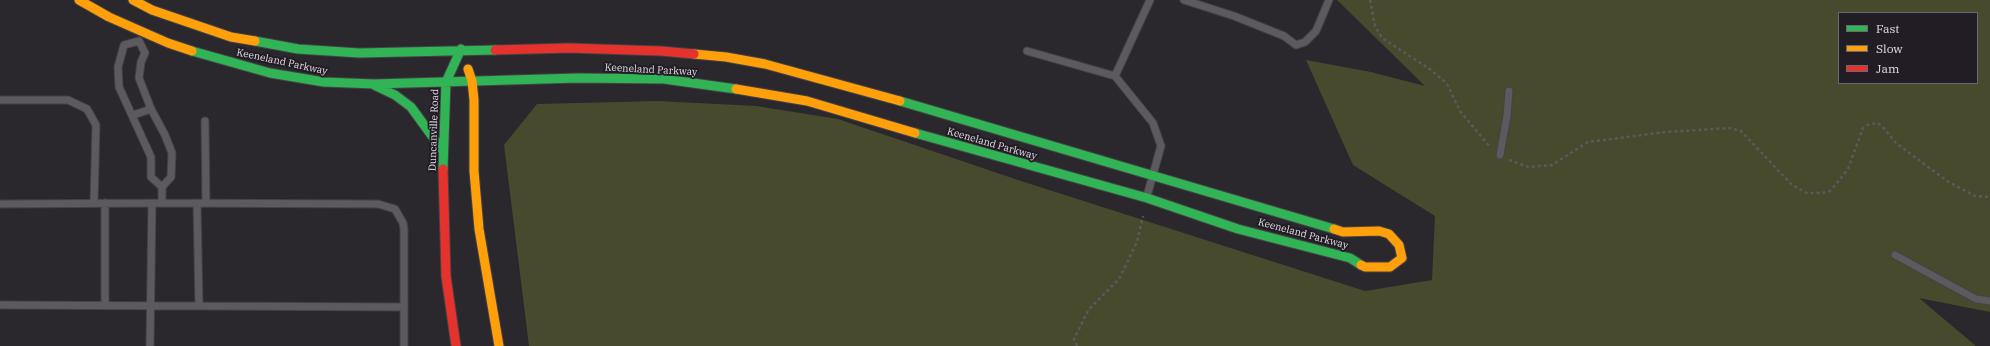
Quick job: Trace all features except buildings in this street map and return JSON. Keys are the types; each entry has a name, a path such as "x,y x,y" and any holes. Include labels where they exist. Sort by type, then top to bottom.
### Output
{"street":[{"name":"Keeneland Parkway","path":"78,0 142,34 227,62 270,73 324,82 374,84 472,82 571,75 664,79 709,84 794,98 988,155 1147,198 1238,229 1350,258 1365,266 1377,268 1390,266 1402,258 1399,245 1389,234 1379,231 1343,232 857,88 766,64 726,57 661,52 461,49 359,53 298,49 231,37 151,12 132,0"},
{"path":"461,49 472,82 474,100 474,171 479,229 499,346"},
{"name":"Duncanville Road","path":"456,346 446,276 443,151 446,82 461,49"},
{"path":"374,84 394,95 411,107 443,151"}],"lane":[{"path":"1116,76 1150,0"},
{"path":"1184,0 1234,16 1284,36 1296,45 1305,42 1316,31 1329,0"},
{"path":"162,187 151,177 151,157 119,87 118,67 124,45 142,34 145,53 141,62 139,78 151,109 165,135 172,153 171,177 162,187 162,203"},
{"path":"1027,52 1116,76 1154,123 1161,146 1147,198"},
{"path":"1500,155 1507,116 1509,91"},
{"path":"0,100 68,100 87,109 96,125 94,203"},
{"path":"133,115 151,109"},
{"path":"205,121 206,203"},
{"path":"105,203 105,306"},
{"path":"150,346 152,203"},
{"path":"197,203 199,306"},
{"path":"0,204 378,204 394,209 404,223 404,346"},
{"path":"1895,255 1976,299 1990,301"},
{"path":"0,305 404,307"}],"path":[{"path":"1370,0 1375,26 1382,38 1431,70 1444,81 1467,121 1491,148 1500,155 1530,167 1552,165 1588,142 1691,130 1729,128 1740,131 1792,185 1806,193 1821,193 1830,190 1848,169 1863,128 1867,125 1876,123 1881,125 1896,144 1947,182 1974,196 1990,196"},
{"path":"1077,346 1074,339 1089,309 1118,279 1137,242 1147,198"}],"green space":[{"path":"1337,0 1990,0 1990,312 1919,298 1976,346 529,346 504,145 537,104 658,101 756,106 838,119 1018,180 1365,291 1432,280 1435,216 1353,165 1306,60 1371,72 1425,86"}],"traffic: fast":[{"path":"255,41 298,49 359,53 495,50"},
{"path":"443,169 446,82 461,49"},
{"path":"192,51 270,73 324,82 374,84 578,78 664,79 736,89"},
{"path":"374,85 395,95 411,107 443,151"},
{"path":"900,101 1334,229"},
{"path":"915,133 1147,198 1238,229 1350,258 1361,265"}],"traffic: slow":[{"path":"79,0 109,17 168,43 192,51"},
{"path":"133,0 152,10 231,37 255,41"},
{"path":"694,54 726,57 765,64 900,101"},
{"path":"468,69 472,81 474,100 474,171 479,229 499,346"},
{"path":"736,89 807,101 915,133"},
{"path":"1334,229 1343,232 1379,231 1389,234 1399,245 1402,258 1390,267 1365,267 1361,265"}],"traffic: jam":[{"path":"495,50 570,48 661,51 694,54"},
{"path":"443,169 446,276 456,346"}]}
